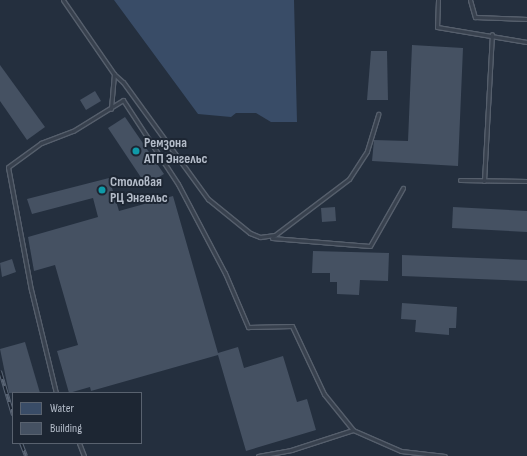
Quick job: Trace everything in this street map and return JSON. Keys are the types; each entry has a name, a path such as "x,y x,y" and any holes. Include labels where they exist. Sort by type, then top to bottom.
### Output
{"lane":[{"path":"63,0 114,74 124,82 208,199 250,233 270,237 370,246 403,188"},
{"path":"438,0 437,27 492,34 527,42"},
{"path":"470,0 475,17 527,19"},
{"path":"484,180 492,34"},
{"path":"111,109 116,86 114,74"},
{"path":"56,392 31,290 8,167 41,143 73,131 111,109 123,100 178,184 225,273 248,327 292,326 324,394 352,430 401,451 445,456"},
{"path":"270,237 349,179 367,151 378,114"},
{"path":"460,180 527,181"},
{"path":"258,456 291,450 352,430"},
{"path":"79,444 84,456"}],"water":[{"path":"114,0 294,0 297,122 271,122 256,113 236,113 231,117 198,114"}],"building":[{"path":"412,45 463,48 458,166 372,161 374,140 408,141"},
{"path":"371,51 387,51 388,100 367,100"},
{"path":"0,65 45,127 27,140 0,101"},
{"path":"95,91 101,101 86,110 80,100"},
{"name":"Ремзона АТП Энгельс","path":"125,117 164,174 146,185 108,128"},
{"path":"109,178 119,211 173,196 218,353 238,347 244,368 283,356 297,402 307,399 316,430 246,451 218,355 91,391 90,387 69,392 57,351 78,345 55,265 34,271 28,237 98,217 93,198 32,214 27,199"},
{"path":"335,207 336,221 322,222 321,208"},
{"path":"453,207 527,211 527,232 452,228"},
{"path":"313,251 389,253 388,281 360,280 359,295 337,294 337,282 330,282 330,273 312,273"},
{"path":"402,255 527,260 527,281 402,276"},
{"path":"12,259 16,272 2,277 0,263"},
{"path":"402,303 457,307 456,328 449,328 449,335 415,332 416,320 401,319"},
{"path":"25,342 40,392 9,393 0,349"}],"railway":[{"path":"0,371 12,412"},
{"path":"21,444 26,456"}],"place":[{"name":"Ремзона АТП Энгельс","path":"136,151"},
{"name":"Столовая РЦ Энгельс","path":"102,190"}]}
